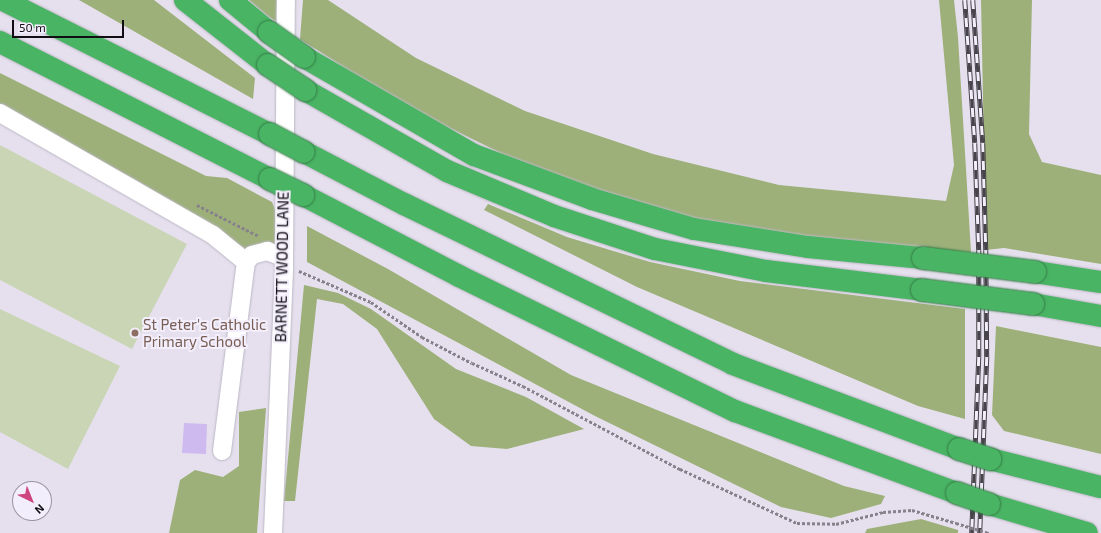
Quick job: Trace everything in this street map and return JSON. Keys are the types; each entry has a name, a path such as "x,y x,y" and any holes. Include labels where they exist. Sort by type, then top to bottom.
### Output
{"highway":[{"path":"3,0 24,7 404,204 733,364 959,449 990,459 1101,488"},
{"path":"185,0 268,65 304,90 447,171 554,216 656,250 766,271 1033,304 1101,316"},
{"path":"230,0 269,32 304,57 474,154 592,199 694,230 808,247 923,258 1036,272 1101,282"},
{"path":"0,42 303,195 459,276 735,411 957,493 1087,533"}],"street":[{"name":"BARNETT WOOD LANE","path":"273,533 283,261 286,0"},
{"path":"0,113 213,235 246,262"},
{"path":"222,451 246,262 252,255 267,251 283,261"}],"path":[{"path":"283,261 371,302 422,338 459,357 523,386 680,469 797,523 836,524 883,512 912,510 988,533"}],"green space":[{"path":"79,0 154,0 255,78 253,99"},
{"path":"249,0 277,0 276,21 269,17"},
{"path":"303,0 328,0 416,58 525,111 653,154 779,185 946,201 954,165 939,0 954,0 958,37 971,252 908,250 786,237 667,215 525,165 403,105 300,39"},
{"path":"981,0 1032,0 1029,134 1042,162 1101,175 1101,264 1004,248 986,250"},
{"path":"0,73 206,176 227,178 272,202 277,215 275,259 251,252 136,180 0,108"},
{"path":"0,145 187,244 132,349 0,280"},
{"path":"488,204 567,237 650,262 740,281 965,309 965,419 918,406 637,287 484,210"},
{"path":"307,226 388,269 571,375 844,486 885,496 881,504 831,518 781,507 595,416 307,262"},
{"path":"304,285 338,293 371,309 456,369 526,397 584,429 507,449 471,446 434,419 377,329 343,304 317,299 295,501 284,501"},
{"path":"0,309 120,366 68,469 0,432"},
{"path":"996,326 1101,347 1101,454 1004,431 992,415"},
{"path":"266,408 257,533 169,533 180,480 195,470 223,477 239,466 239,412"},
{"path":"921,519 958,530 958,533 865,533 867,529"}],"building":[{"path":"184,423 207,424 206,454 182,453"}],"railway":[{"path":"965,0 975,143 979,250 979,357 972,533"},
{"path":"973,0 983,143 986,250 987,357 980,533"}],"place":[{"name":"St Peter's Catholic Primary School","path":"135,333"}]}
